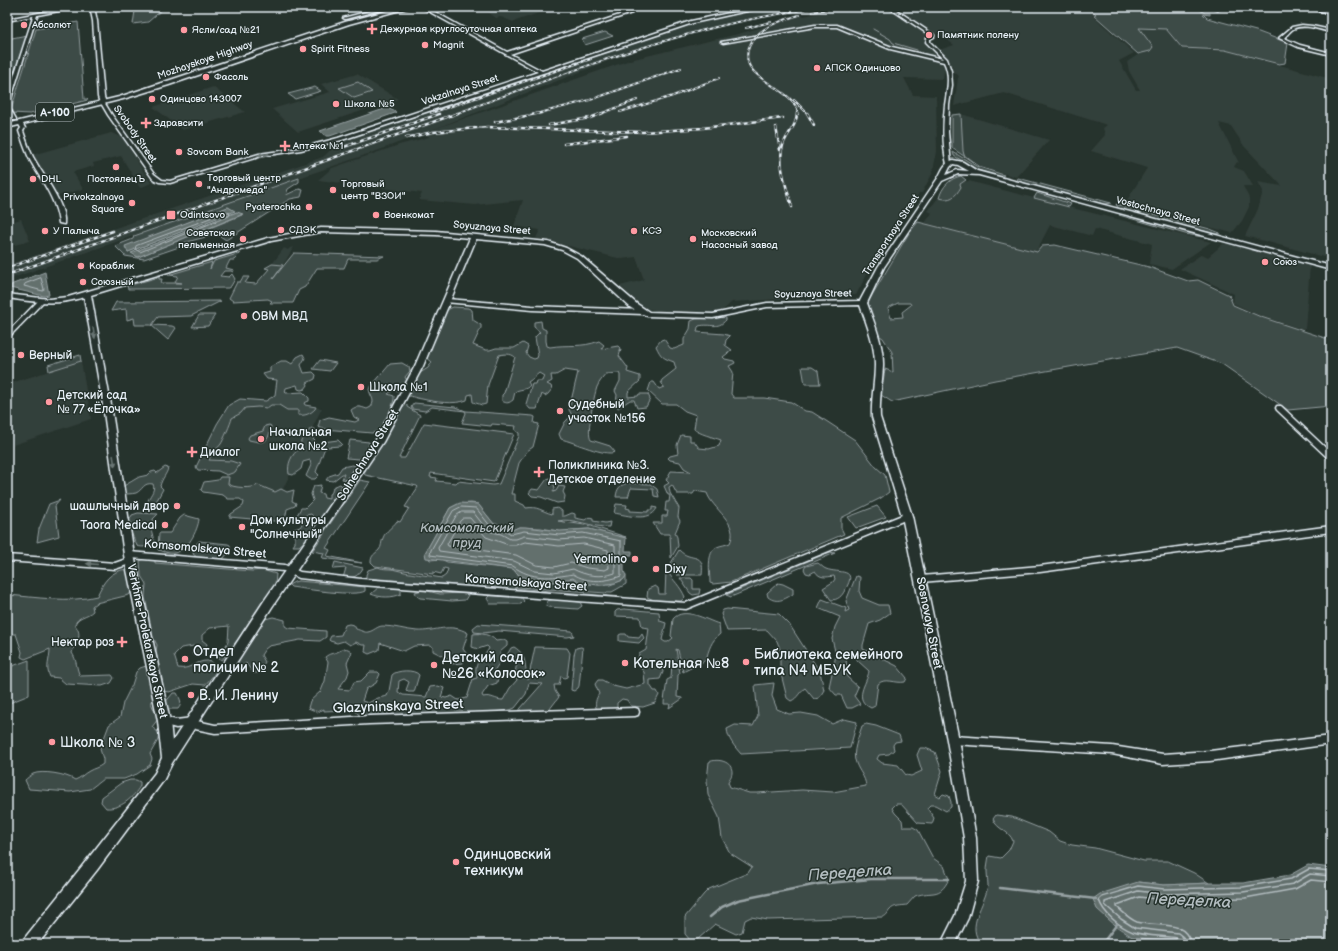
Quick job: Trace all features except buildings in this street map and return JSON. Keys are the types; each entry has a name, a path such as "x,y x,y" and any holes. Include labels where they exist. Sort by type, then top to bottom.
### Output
{"main road":[{"name":"Mozhayskoye Highway","path":"7,125 17,121 103,102 166,83 344,22 402,7"},
{"name":"Mozhayskoye Highway","path":"7,125 103,102 168,84 346,23 408,7"}],"street":[{"path":"7,20 77,7"},
{"path":"92,7 95,21 103,102"},
{"path":"344,18 388,7"},
{"path":"424,7 541,72"},
{"name":"Vokzalnaya Street","path":"159,182 170,182 248,159 301,149 340,139 692,22 763,7"},
{"path":"890,7 932,36 928,39 928,42 946,61 950,74 950,94 947,122 948,165 950,170 962,170"},
{"path":"1211,7 1218,9"},
{"path":"1308,7 1331,13"},
{"path":"508,53 630,13"},
{"path":"7,105 35,15"},
{"path":"723,42 815,26 837,26 890,48 946,61"},
{"path":"1331,31 1310,27 1299,27 1294,28 1281,38 1294,44 1331,54"},
{"name":"Svobody Street","path":"103,102 119,128 159,182"},
{"path":"7,112 11,113 23,128 20,131 31,156 62,216 62,223"},
{"path":"948,155 959,163 962,170"},
{"path":"948,165 959,163"},
{"name":"Transportnaya Street","path":"863,303 881,267 940,180 948,165"},
{"path":"940,180 962,170"},
{"name":"Vostochnaya Street","path":"962,170 979,173 1331,268"},
{"name":"Soyuznaya Street","path":"7,296 41,301 65,300 265,240 321,230 430,233 546,243 575,254 587,262 634,306 643,312 656,314 712,316 767,305 863,303"},
{"name":"Solnechnaya Street","path":"168,760 257,620 380,440 419,366 474,236"},
{"name":"Verkhne-Proletarskaya Street","path":"88,294 107,405 129,558 164,721 168,760"},
{"path":"7,336 41,301"},
{"path":"446,301 538,308 643,312"},
{"name":"Sosnovaya Street","path":"863,303 878,352 879,366 875,403 876,416 884,448 907,516 964,797 972,863 972,881 961,918 948,944"},
{"path":"1279,408 1331,457"},
{"name":"Komsomolskaya Street","path":"7,558 115,566 129,558 278,567 291,570 299,575 361,582 686,606 907,516"},
{"path":"921,579 1047,568 1331,529"},
{"name":"Glazyninskaya Street","path":"164,721 176,724 192,722 195,726 215,729 370,720 635,712"},
{"path":"953,740 1112,750 1162,759 1210,756 1331,740"},
{"path":"29,944 156,781 168,760"}],"shaded area":[{"path":"165,7 148,22 133,24 135,11"},
{"path":"497,7 549,7 556,10 548,13 544,11 513,22 501,17 496,18 488,12"},
{"path":"770,7 820,7 757,18 712,28 657,44 616,58 434,129 630,60 742,33 802,15 804,16 844,7 888,7 929,36 925,39 925,41 941,57 945,65 943,79 904,78 913,95 936,96 937,152 932,174 922,193 919,193 874,261 856,295 796,292 797,298 732,302 721,312 663,312 644,308 620,286 644,280 636,257 622,259 536,238 540,230 514,226 523,200 475,205 419,200 422,193 318,180 332,168 399,145 429,137 426,132 382,149 7,280 7,265 323,157 339,142 694,23"},
{"path":"896,7 1088,7 1096,15 1093,16 1134,53 1119,61 1136,90 1140,90 1129,71 1127,62 1142,52 1150,51 1139,28 1166,29 1182,48 1225,50 1331,79 1331,259 1245,236 1258,209 1263,191 1258,182 1282,186 1244,146 1231,126 1219,123 1239,163 1237,162 1234,167 1244,171 1253,186 1243,186 1249,198 1249,207 1242,221 1232,233 1124,205 1147,168 1091,151 1105,135 1103,128 1107,125 1004,93 954,106 959,76 952,70 953,69 948,58 939,50 954,45 938,33 935,34"},
{"path":"1088,7 1202,7 1200,10 1205,13 1210,13 1210,15 1203,14 1207,18 1256,31 1288,43 1285,63 1279,64 1225,50 1182,48 1166,29 1139,28 1153,47 1150,51 1138,54 1094,15 1096,14"},
{"path":"78,22 84,99 88,100 30,114 12,113 13,110 11,110 36,29"},
{"path":"605,32 613,36 585,45 582,39"},
{"path":"27,35 9,89 7,89 7,39"},
{"name":"Школа №5","path":"357,74 398,99 298,132 272,109 330,92 321,84"},
{"path":"358,82 372,92 354,98 339,88"},
{"path":"213,87 245,112 183,130 153,107"},
{"path":"315,87 321,91 295,99 288,94"},
{"path":"961,114 1049,140 1016,177 980,167 964,155"},
{"path":"961,114 964,155 980,167 952,148 952,115"},
{"path":"111,133 122,137 151,183 140,188 121,156 93,163 94,166 73,172 83,189 54,197 32,155"},
{"path":"953,152 976,166 1004,175 1000,177 978,170 954,156"},
{"path":"961,176 966,180 960,184 961,187 955,196 947,199 939,198 942,190 947,184 953,179"},
{"path":"299,178 299,182 288,189 286,195 299,189 303,190 301,197 290,199 226,240 217,234 183,243 179,247 144,259 125,256 115,246 133,239 134,236","holes":["228,207 234,211 128,252 125,247","237,212 242,215 138,257 132,253"]},
{"path":"1018,178 1111,203 1104,204 1021,182 1017,180"},
{"path":"969,181 1211,242 1172,269 1149,264 1152,244 1095,229 1092,236 1050,225 1036,252 925,223 932,213 928,211 948,185"},
{"path":"1037,193 1071,204 1069,207 1034,198"},
{"path":"1116,204 1220,233 1216,234 1118,208"},
{"path":"1121,214 1203,237 1185,234 1119,215"},
{"path":"21,219 30,241 7,247 7,223"},
{"path":"918,222 1037,252 1042,246 1055,245 1149,267 1188,281 1198,280 1229,295 1233,305 1261,317 1331,340 1331,406 1288,410 1222,364 1177,348 995,380 892,402 881,395 885,369 893,372 892,352 883,338 877,334 868,302 909,233","holes":["898,303 910,303 911,305 902,312 903,317 891,318 888,308"]},
{"path":"1223,244 1230,244 1310,266 1305,330 1262,317 1233,303 1234,294 1180,269 1202,254 1208,257"},
{"path":"294,247 283,265 272,264 284,248 288,250"},
{"path":"241,253 234,260 230,260 226,268 234,270 233,272 224,271 220,276 229,277 232,274 235,279 228,288 128,289 127,286 159,277 159,279 162,279 161,283 182,283 175,282 178,276 168,275 212,262 210,269 214,261"},
{"path":"294,253 384,256 377,259 348,259 344,268 317,268 305,287 299,290 293,303 270,303 272,301 268,299 233,301 229,298 237,282 240,282 243,277 249,277 245,283 256,284 269,269 265,268 272,264 283,265 273,279"},
{"path":"221,301 191,316 158,317 152,325 172,326 176,328 168,340 151,325 135,325 134,318 127,320 126,309 111,311 116,302"},
{"path":"453,307 468,308 472,310 473,320 481,325 473,345 486,350 496,348 514,348 523,343 528,346 526,353 529,357 534,359 537,358 538,355 535,337 540,332 534,327 534,322 541,321 542,328 546,330 547,346 550,347 581,345 599,341 604,345 601,349 618,346 620,348 619,350 621,350 619,356 628,368 627,372 640,376 640,381 628,392 628,397 638,396 639,394 648,394 650,399 646,407 637,408 634,400 630,400 618,408 616,403 617,395 615,391 620,381 620,375 619,373 606,374 597,387 589,430 591,440 610,446 615,452 605,452 561,439 559,434 565,422 572,415 569,410 578,372 565,370 556,375 551,375 552,381 547,384 551,386 552,389 545,396 542,394 537,409 530,409 526,404 532,384 535,384 536,381 542,381 544,376 539,373 528,382 530,385 528,387 515,392 513,400 505,403 502,401 502,395 504,393 515,357 505,354 499,355 488,385 486,404 482,405 473,402 472,394 468,395 467,400 462,402 444,402 403,396 394,389 388,394 394,396 394,399 388,422 384,424 379,431 372,433 324,429 318,427 320,420 329,417 355,422 359,420 354,417 351,410 357,407 367,409 371,407 373,400 369,389 390,364 402,363 409,367 410,371 405,377 409,380 428,368 432,362 426,357 443,312"},
{"path":"199,315 215,315 208,326 192,327"},
{"path":"726,318 726,320 720,325 699,326 697,332 724,334 730,336 726,340 725,345 732,350 723,357 734,361 735,363 729,366 733,372 731,394 734,398 764,398 791,402 805,411 812,412 855,440 876,467 885,475 889,492 881,498 841,518 841,528 844,534 731,582 713,584 710,583 709,563 711,553 717,547 730,543 732,536 731,529 724,516 714,505 707,493 695,491 693,494 677,494 672,485 669,487 670,493 679,508 678,517 680,521 675,533 678,546 671,558 670,534 660,534 653,523 662,523 662,516 667,516 668,511 665,511 666,502 669,502 670,495 668,495 664,486 669,483 666,480 671,471 691,472 684,468 680,462 670,460 668,458 678,454 677,445 681,435 690,436 690,441 694,441 699,448 709,449 719,446 721,440 703,434 694,429 696,415 685,411 676,404 662,404 648,391 651,382 654,382 659,389 664,387 661,382 662,380 676,369 674,362 663,357 658,350 656,346 661,340 664,339 670,348 674,349 684,345 684,339 690,329 691,321 696,319"},
{"path":"303,354 305,358 301,365 304,373 313,372 316,375 315,379 307,383 308,385 305,389 298,389 297,385 286,388 285,392 303,392 309,398 309,401 304,403 305,405 316,407 315,409 307,414 298,415 298,410 287,410 279,405 271,405 267,408 245,408 241,413 232,418 221,444 209,460 231,461 240,464 235,472 227,475 218,471 198,470 196,467 217,424 229,405 240,399 266,401 275,395 277,380 267,379 263,374 270,372 270,367 281,361 287,361 292,364 297,357"},
{"path":"80,355 81,361 49,371 48,365"},
{"path":"320,360 336,363 330,371 313,369"},
{"name":"Детский сад № 77 «Ёлочка»","path":"81,361 91,419 13,445 8,384"},
{"path":"802,367 812,367 818,371 820,384 805,384"},
{"name":"Начальная школа №2","path":"239,402 322,408 280,495 217,492 227,471 196,470"},
{"path":"414,403 455,407 466,411 535,417 534,423 539,424 533,447 527,451 519,463 511,494 515,494 515,501 524,505 526,508 537,508 552,514 552,509 558,508 562,511 562,516 572,513 575,514 575,518 585,520 589,517 593,518 593,521 605,523 610,522 609,527 603,527 570,520 558,521 591,526 626,537 589,529 569,530 569,533 541,528 519,527 512,530 506,525 494,524 478,504 458,504 450,508 425,553 430,560 441,559 447,562 513,569 517,574 552,581 573,578 580,583 599,585 610,585 623,580 626,576 626,584 612,592 606,593 519,587 514,588 623,598 366,578 368,570 378,567 442,578 446,575 448,569 444,568 441,574 433,572 433,574 375,566 371,562 372,556 380,549 382,540 386,533 397,521 400,522 409,508 405,507 418,487 365,475 364,473 371,458 398,416 393,416 398,408 407,405 407,407 420,415 399,458 405,458 424,423 514,434 494,482 431,473 430,477 437,478 436,481 456,483 458,481 493,485 499,484 519,436 519,433 515,430 516,426 492,424 491,426 462,423 466,413 465,411 432,407 425,411 412,409 411,407"},
{"path":"265,426 271,426 269,436 265,441 259,442 249,440 248,438 250,435 263,431"},
{"path":"311,428 316,430 313,439 315,441 312,447 323,442 338,440 342,444 340,446 327,447 324,450 316,472 319,475 315,479 310,479 306,476 311,465 310,460 303,462 301,469 293,475 289,474 289,463 294,454 300,448 301,441"},
{"path":"350,440 369,442 369,448 364,457 359,459 346,458"},
{"path":"352,465 357,466 347,480 342,479 344,474 342,474 333,481 326,480 329,476 338,473 342,467"},
{"path":"165,467 168,468 160,486 163,489 156,502 151,504 148,503 153,491 153,484 145,485 136,493 122,494 122,487 139,477 148,475 151,472 155,471 157,473"},
{"path":"220,477 229,477 228,484 238,487 258,485 275,492 281,489 287,492 294,490 292,501 296,503 295,506 287,509 285,520 280,523 275,521 229,517 243,506 244,502 240,499 228,499 223,495 203,492 201,490 204,482 218,480"},
{"path":"550,478 559,480 559,483 554,485 555,488 553,492 556,491 559,486 565,487 563,492 565,496 564,502 557,503 541,497 532,496 529,493 532,489 539,490 547,479"},
{"path":"360,480 370,482 326,548 330,550 327,556 362,563 322,558 324,553 312,551 324,534 324,529 330,524"},
{"path":"628,483 650,484 657,489 659,497 654,496 653,489 631,488 628,497 616,497 619,487"},
{"path":"340,484 342,486 341,489 315,529 306,535 307,539 299,546 293,546 295,543 295,533 291,530 300,527 302,521 310,519 313,516 311,514 298,517 297,515 301,508 305,508 313,500 311,494 314,486 321,485 319,493 323,494 324,498 329,499 329,494 332,492 333,487"},
{"path":"60,500 55,506 59,536 37,542 39,529 49,504"},
{"path":"616,504 627,505 626,508 630,509 630,511 648,512 648,510 652,510 652,507 657,508 654,513 644,517 638,517 614,513"},
{"path":"877,506 886,517 856,528 848,517"},
{"path":"138,513 158,514 153,519 154,525 151,529 154,541 150,545 142,547 137,546 131,532 129,521 132,515"},
{"path":"184,515 199,519 191,540 179,552 168,553 158,550 159,533 170,533 180,518"},
{"path":"199,541 228,544 230,545 230,551 223,559 197,557 193,554 194,550 192,548"},
{"path":"679,550 701,562 702,575 677,575 671,563"},
{"path":"830,552 835,553 731,597 726,595"},
{"path":"144,559 155,560 155,563 252,571 262,570 276,574 275,585 222,660 218,658 228,642 229,626 210,628 202,635 202,640 207,644 201,654 194,656 192,654 195,647 194,646 181,648 174,655 178,668 187,668 203,661 212,662 213,666 216,668 216,672 205,685 193,684 169,692 163,691 156,652 157,645 153,637 145,597 146,584 141,576 140,561"},
{"path":"335,562 363,568 355,576 343,578 346,568 333,569"},
{"path":"818,563 826,569 849,575 849,583 840,597 831,600 823,588 833,582 835,579 834,576 821,576 815,571 810,574 806,573 804,569 806,566"},
{"path":"127,569 132,591 129,595 96,603 92,606 93,611 80,618 75,625 78,629 79,636 72,653 80,676 112,675 114,678 111,683 102,686 66,684 59,678 50,677 48,667 50,649 25,659 21,657 22,652 16,634 12,634 7,641 7,595 64,599 97,596 108,578 116,572"},
{"path":"666,570 685,597 681,601 654,600 647,597 648,589 655,586 658,588 659,594 665,594"},
{"path":"856,576 860,577 859,591 862,598 879,605 888,605 890,613 880,620 869,624 863,649 897,666 907,678 905,682 884,681 878,684 875,706 871,708 865,704 861,696 869,671 858,661 854,654 849,653 846,656 847,677 858,687 854,696 860,704 852,708 847,708 841,695 836,695 829,687 836,655 832,639 835,627 840,617 818,608 822,599 846,608 845,612 849,610 846,601"},
{"path":"680,578 691,578 693,580 693,589 700,589 699,594 693,595 690,593"},
{"path":"298,581 365,587 365,591 360,593 330,592 291,587 289,585"},
{"path":"778,583 793,589 793,594 784,599 778,600 768,597 767,593"},
{"path":"380,586 401,589 401,594 386,597 371,594"},
{"path":"423,590 440,594 463,593 468,595 465,600 452,601 420,598 415,592"},
{"path":"494,594 521,597 524,601 521,604 490,604 487,598"},
{"path":"555,599 580,602 582,606 578,609 546,606 547,601"},
{"path":"624,609 659,612 660,621 666,623 662,640 665,642 668,642 673,638 671,636 673,619 678,615 695,615 719,624 720,634 712,642 706,660 683,672 678,650 676,649 680,673 678,675 677,697 682,699 669,708 670,704 664,704 664,701 667,680 671,678 672,662 666,661 662,666 663,672 660,679 650,680 650,685 659,695 655,703 643,707 631,706 627,700 622,699 617,703 617,708 615,711 597,710 596,708 597,697 599,694 595,684 598,680 602,680 613,686 626,689 645,684 644,672 637,664 639,654 646,650 649,628 642,627 640,617 615,616 615,612 617,610"},
{"path":"727,609 779,614 789,624 820,672 824,690 819,698 814,699 805,688 793,700 791,701 787,698 780,670 780,649 777,641 767,630 727,631 721,614 723,610"},
{"path":"273,617 285,620 285,626 288,628 326,631 326,637 320,641 300,640 269,646 261,655 265,662 258,673 253,673 246,663 236,671 226,672 261,620"},
{"path":"478,624 572,631 574,636 567,637 499,631 483,633 474,632 473,628"},
{"path":"345,625 354,625 356,629 364,632 372,631 383,626 417,631 455,628 468,633 463,649 466,653 463,663 451,664 449,659 433,651 433,647 430,645 414,646 404,651 380,643 379,650 369,654 365,652 366,645 356,642 350,645 344,641 337,643 329,640 331,636 341,635"},
{"path":"473,634 485,634 496,641 504,640 507,642 507,646 500,652 501,660 494,671 498,675 497,683 488,686 482,695 483,697 500,700 503,700 517,680 515,673 518,657 508,657 507,655 511,648 514,647 522,654 528,680 535,647 567,648 570,653 567,677 564,678 561,676 559,685 554,685 555,691 559,697 549,710 524,713 520,711 520,709 542,684 529,683 526,694 515,708 510,710 465,715 458,713 426,716 407,714 361,717 348,703 344,710 324,711 324,709 318,712 308,708 310,701 321,691 325,681 328,662 325,657 345,649 352,652 347,663 349,671 347,677 338,689 350,690 354,682 361,681 370,672 378,672 380,674 376,683 366,689 362,701 368,703 378,698 387,696 392,675 397,672 406,671 414,672 419,675 414,692 408,692 406,690 409,682 404,679 399,681 398,692 403,695 426,697 430,687 438,686 444,688 441,697 446,698 452,696 458,700 467,698 473,679 477,678 477,664 489,648 487,646 478,649 472,647"},
{"path":"626,634 628,637 639,638 642,634 644,638 639,643 619,641 619,635"},
{"path":"576,648 583,648 579,686 574,691 571,690 574,655"},
{"path":"29,660 29,695 7,704 7,668"},
{"path":"146,666 148,669 154,698 151,703 158,719 152,727 159,733 158,740 150,754 152,759 150,765 137,774 124,779 103,779 90,789 70,792 29,789 25,780 33,774 42,772 54,773 75,780 103,764 100,749 109,725 120,717 123,703 132,685 136,672 140,668"},
{"path":"774,683 772,696 777,709 789,714 801,713 818,716 832,724 844,719 857,722 850,748 741,754 730,739 727,729 735,725 753,726 758,716 755,685"},
{"path":"173,693 177,693 180,705 178,709 167,709 167,705 164,704"},
{"path":"866,724 876,726 899,735 901,741 895,742 893,745 894,750 889,754 879,755 877,759 882,763 898,765 906,775 911,776 922,771 917,755 920,748 925,748 935,752 942,771 935,794 940,797 943,794 949,796 951,807 946,811 935,805 930,805 927,808 934,818 932,824 918,823 901,804 896,804 892,808 902,820 903,827 913,827 918,830 933,858 944,866 949,879 942,889 939,892 915,896 907,905 894,907 883,917 768,920 751,917 745,920 742,932 736,934 715,924 698,939 690,940 685,934 685,917 704,894 709,889 748,873 752,867 730,853 722,838 719,817 708,795 707,780 709,762 716,760 727,763 732,769 732,774 728,782 730,787 749,793 802,790 833,792 866,786 856,763 854,754 862,726"},
{"path":"130,780 140,782 140,786 134,795 122,805 106,808 101,802 102,797 121,783"},
{"path":"996,815 1012,817 1049,832 1060,841 1072,845 1095,848 1144,861 1168,861 1194,873 1209,883 1164,885 1138,882 1132,937 1168,941 1162,944 982,944 977,937 975,923 988,885 987,870 989,856 1001,858 1009,850 1013,841 1009,834 995,823 993,819"}],"water":[{"path":"387,108 396,112 330,136 326,136 320,131"},
{"path":"228,207 235,211 128,252 125,246"},
{"path":"237,212 243,214 138,257 131,253"},
{"path":"45,272 49,295 44,296 10,288 13,284"},
{"name":"Комсомольский пруд","path":"460,503 478,504 494,524 505,525 512,530 519,527 560,531 589,529 626,538 625,551 632,551 632,555 624,555 624,571 626,576 623,580 615,583 599,585 580,583 573,578 554,582 531,580 520,576 513,569 426,558 425,553 450,508"},
{"path":"1308,865 1331,868 1331,944 1192,944 1132,937 1116,926 1097,909 1093,899 1100,894 1138,882 1164,885 1243,883 1290,875"}],"waterway":[{"path":"873,29 890,39 893,43 917,50"},
{"name":"Переделка","path":"710,917 722,907 738,900 818,884 871,879 949,879"},
{"name":"Переделка","path":"1000,888 1096,899"},
{"path":"1102,944 1117,924"}],"railway":[{"path":"455,114 584,67 650,45 728,24 817,7"},
{"path":"812,12 841,7"},
{"path":"798,114 794,104 787,96 758,75 751,68 747,58 749,47 758,34 770,26 799,15"},
{"path":"746,28 771,22"},
{"path":"431,113 591,59"},
{"path":"536,114 590,100 681,68"},
{"path":"620,112 673,96 719,78"},
{"path":"600,114 637,100"},
{"path":"794,100 807,113"},
{"path":"7,275 458,113"},
{"path":"536,114 541,113"},
{"path":"549,125 590,118 603,113"},
{"path":"792,207 783,176 781,152 783,145 794,126 797,113"},
{"path":"807,113 814,125"},
{"path":"341,148 439,114"},
{"path":"495,122 536,114"},
{"path":"406,138 433,132 487,127 643,132 703,128 783,118"},
{"path":"776,127 780,150"},
{"path":"564,144 627,136"},
{"path":"7,268 113,231"}],"place":[{"name":"Абсолют","path":"24,25"},
{"name":"Дежурная круглосуточная аптека","path":"372,29"},
{"name":"Ясли/сад №21","path":"184,30"},
{"name":"Памятник полену","path":"929,35"},
{"name":"Magnit","path":"425,45"},
{"name":"Spirit Fitness","path":"303,49"},
{"name":"АПСК Одинцово","path":"817,68"},
{"name":"Фасоль","path":"206,77"},
{"name":"Одинцово 143007","path":"152,99"},
{"name":"Школа №5","path":"336,104"},
{"name":"Здравсити","path":"146,123"},
{"name":"Аптека №1","path":"285,146"},
{"name":"Sovcom Bank","path":"179,152"},
{"name":"ПостоялецЪ","path":"116,167"},
{"name":"DHL","path":"33,179"},
{"name":"Торговый центр \"Андромеда\"","path":"199,184"},
{"name":"Торговый центр \"ВЗОИ\"","path":"333,190"},
{"name":"Privokzalnaya Square","path":"132,203"},
{"name":"Pyaterochka","path":"309,207"},
{"name":"Odintsovo","path":"171,215"},
{"name":"Военкомат","path":"376,215"},
{"name":"СДЭК","path":"281,230"},
{"name":"У Палыча","path":"45,231"},
{"name":"КСЭ","path":"634,231"},
{"name":"Советская пельменная","path":"243,239"},
{"name":"Московский Насосный завод","path":"693,239"},
{"name":"Союз","path":"1265,262"},
{"name":"Кораблик","path":"81,266"},
{"name":"Союзный","path":"83,282"},
{"name":"ОВМ МВД","path":"244,316"},
{"name":"Верный","path":"21,355"},
{"name":"Школа №1","path":"361,387"},
{"name":"Детский сад № 77 «Ёлочка»","path":"49,402"},
{"name":"Судебный участок №156","path":"560,411"},
{"name":"Начальная школа №2","path":"261,439"},
{"name":"Диалог","path":"192,452"},
{"name":"Поликлиника №3. Детское отделение","path":"539,472"},
{"name":"шашлычный двор","path":"177,506"},
{"name":"Taora Medical","path":"165,525"},
{"name":"Дом культуры \"Солнечный\"","path":"242,527"},
{"name":"Yermolino","path":"635,559"},
{"name":"Dixy","path":"656,569"},
{"name":"Нектар роз","path":"122,642"},
{"name":"Отдел полиции № 2","path":"185,659"},
{"name":"Библиотека семейного типа N4 МБУК","path":"746,662"},
{"name":"Котельная №8","path":"625,663"},
{"name":"Детский сад №26 «Колосок»","path":"434,665"},
{"name":"В. И. Ленину","path":"191,695"},
{"name":"Школа № 3","path":"52,742"},
{"name":"Одинцовский техникум","path":"456,862"}]}
